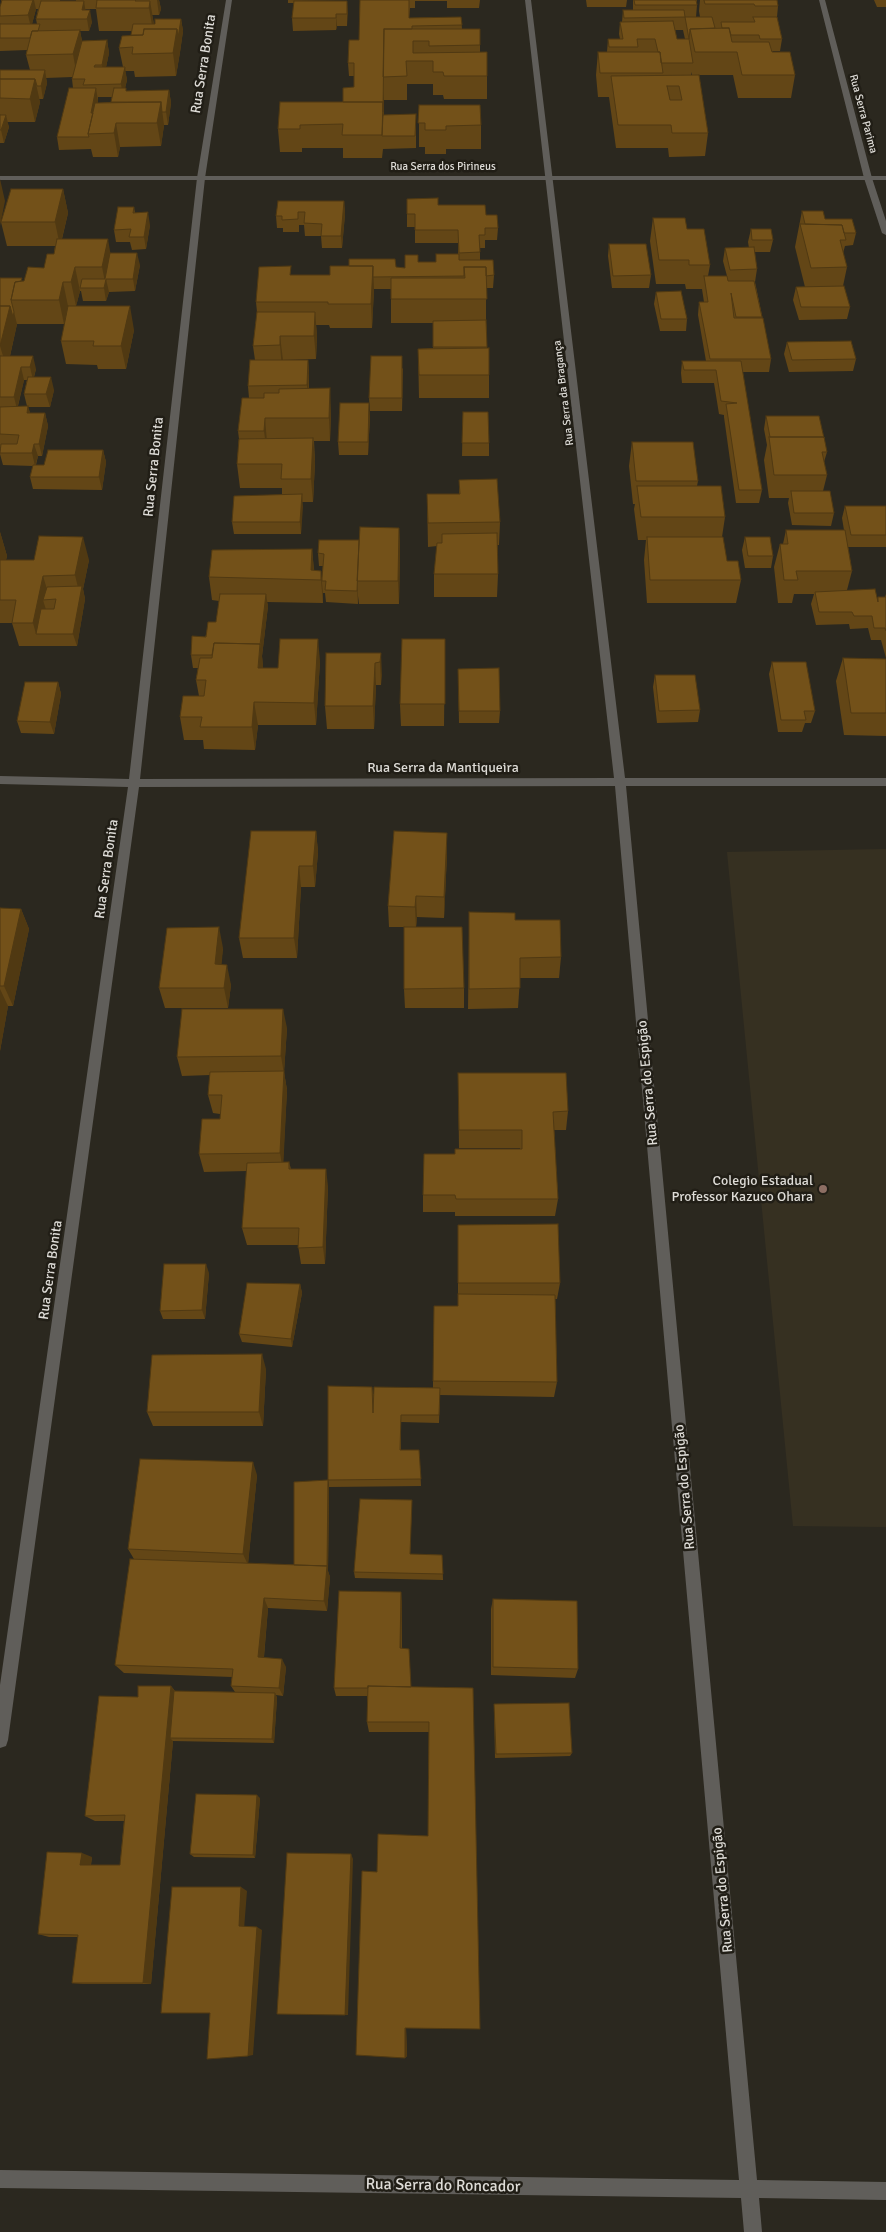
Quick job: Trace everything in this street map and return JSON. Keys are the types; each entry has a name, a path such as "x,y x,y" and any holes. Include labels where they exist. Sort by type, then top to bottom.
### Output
{"street":[{"name":"Rua Serra Bonita","path":"0,1740 134,783 201,178 229,0"},
{"name":"Rua Serra da Bragança","path":"528,0 620,783"},
{"name":"Rua Serra Parima","path":"822,0 868,178 886,233"},
{"name":"Rua Serra dos Pirineus","path":"0,178 886,178"},
{"name":"Rua Serra da Mantiqueira","path":"0,780 134,783 886,782"},
{"name":"Rua Serra do Espigão","path":"620,783 751,2190 753,2232"},
{"name":"Rua Serra do Roncador","path":"0,2179 886,2191"}],"shaded area":[{"name":"Colegio Estadual Professor Kazuco Ohara","path":"886,849 886,1527 793,1526 727,852"}],"building":[{"path":"2,0 33,0 28,15 0,16"},
{"path":"97,0 150,1 149,8 96,8"},
{"path":"360,0 409,0 409,18 461,17 462,25 412,26 412,29 384,29 383,112 383,102 343,102 343,88 354,87 354,63 348,63 349,40 359,40"},
{"path":"634,0 696,0 697,5 635,5"},
{"path":"704,0 777,0 778,6 705,4"},
{"path":"41,1 84,1 82,10 90,10 87,19 36,19"},
{"path":"294,1 347,1 347,14 336,14 336,18 292,18"},
{"path":"623,10 684,10 685,17 624,18"},
{"path":"685,17 712,17 715,28 690,29 689,39"},
{"path":"753,17 777,17 782,39 760,39 759,35 731,35 729,28 722,28 721,22 755,22"},
{"path":"155,19 181,19 178,38 177,29 144,29 143,35 131,35 133,24 155,24"},
{"path":"673,21 677,39 689,39 693,63 661,63 660,52 658,52 655,39 637,39 638,47 609,47 608,39 623,39 620,22"},
{"path":"0,24 40,24 38,31 32,31 30,38 0,38"},
{"path":"729,28 732,42 769,42 772,52 790,52 795,75 742,75 737,52 695,52 690,29"},
{"path":"144,29 177,29 173,53 132,54 133,47 119,48 122,36 143,35"},
{"path":"384,29 480,29 480,45 429,46 429,41 413,41 413,53 487,52 487,76 444,76 443,72 433,72 433,61 406,61 407,76 383,77"},
{"path":"80,30 73,54 26,55 32,31"},
{"path":"107,40 102,65 95,65 94,67 125,67 121,84 83,85 85,79 72,79 82,41"},
{"path":"598,52 660,52 663,73 600,73"},
{"path":"0,70 45,70 41,86 37,86 35,79 0,79"},
{"path":"699,75 708,133 672,133 671,125 618,125 611,76","holes":["667,86 679,86 682,100 670,100"]},
{"path":"0,79 35,79 30,99 0,98"},
{"path":"69,88 96,88 89,137 57,137"},
{"path":"114,88 126,88 126,91 169,90 166,112 162,112 161,102 111,102"},
{"path":"161,102 157,123 116,123 114,133 88,134 95,103"},
{"path":"280,102 383,102 382,135 342,135 343,124 300,125 300,129 278,129"},
{"path":"419,105 480,105 481,125 446,126 446,130 425,130 425,123 418,123"},
{"path":"416,114 415,136 382,136 383,115"},
{"path":"0,115 6,115 1,130 0,130"},
{"path":"11,189 63,189 55,222 1,222"},
{"path":"438,198 438,205 485,205 486,215 497,215 498,228 485,228 485,235 479,235 480,252 459,253 458,230 415,230 415,214 407,214 407,199"},
{"path":"278,201 344,201 341,236 321,236 322,224 304,223 305,212 298,212 298,219 282,220 282,216 276,216"},
{"path":"118,207 134,207 133,213 148,212 144,237 129,237 131,229 114,230"},
{"path":"802,211 823,211 825,219 852,219 856,233 844,233 842,225 805,224"},
{"path":"653,218 685,218 687,229 704,229 710,265 689,265 689,260 659,260"},
{"path":"800,224 842,225 846,240 840,240 847,267 811,268"},
{"path":"751,229 771,229 773,240 752,240"},
{"path":"57,239 108,239 102,267 75,267 71,282 63,282 59,300 11,300 15,282 24,281 28,267 44,268 47,254 54,254"},
{"path":"609,244 646,244 651,275 613,276"},
{"path":"754,247 757,269 730,270 725,248"},
{"path":"110,253 137,253 133,279 106,279 104,288 80,288 82,279 105,279"},
{"path":"436,254 459,254 459,260 493,260 494,275 486,276 486,267 464,267 464,276 373,277 373,266 349,266 349,259 395,259 396,267 405,268 405,255 418,255 418,262 436,262"},
{"path":"291,266 290,275 330,275 330,266 373,266 371,304 256,302 259,267"},
{"path":"464,267 486,267 487,299 391,299 391,278 465,278"},
{"path":"704,276 727,276 728,281 754,281 762,317 736,317 731,293 734,318 763,318 771,359 710,359 699,302 708,302"},
{"path":"0,278 22,278 21,281 15,282 11,300 14,312 13,317 10,306 0,306"},
{"path":"844,286 850,307 801,307 796,287"},
{"path":"681,291 687,319 661,319 656,292"},
{"path":"0,306 10,306 0,346"},
{"path":"68,306 130,306 121,346 93,346 94,341 61,341"},
{"path":"257,312 315,312 314,336 280,336 280,345 253,346"},
{"path":"486,320 487,347 433,347 433,321"},
{"path":"851,341 856,359 792,360 787,342"},
{"path":"489,348 489,375 419,375 418,349"},
{"path":"0,356 33,356 30,367 21,367 14,397 0,397"},
{"path":"371,356 402,356 402,398 369,398"},
{"path":"250,360 308,360 307,385 248,386"},
{"path":"682,361 741,361 762,490 739,490 726,404 737,403 721,401 716,370 684,370"},
{"path":"28,377 51,377 46,394 24,394"},
{"path":"330,388 329,418 265,418 264,431 238,431 242,398 264,398 264,393 279,393 279,389"},
{"path":"340,403 369,403 368,442 338,442"},
{"path":"28,406 27,413 45,413 39,444 34,444 32,453 0,453 1,444 17,444 19,435 0,434 0,407"},
{"path":"463,412 488,412 489,443 462,443"},
{"path":"766,416 819,416 824,437 770,437"},
{"path":"769,437 824,437 827,452 822,452 827,475 774,475"},
{"path":"313,438 311,479 281,479 282,464 237,464 239,439"},
{"path":"632,442 693,442 698,481 636,481"},
{"path":"48,450 103,450 99,477 30,477 33,465 44,465"},
{"path":"497,479 500,522 428,523 427,494 460,494 459,480"},
{"path":"637,486 721,486 725,517 641,517"},
{"path":"791,491 830,491 834,513 794,513"},
{"path":"302,494 300,522 232,522 234,496"},
{"path":"845,506 886,506 886,535 851,535"},
{"path":"360,527 399,528 398,581 357,581"},
{"path":"786,530 845,530 852,571 796,571 798,580 784,580 780,544 788,544"},
{"path":"497,533 498,574 434,574 437,543 442,543 442,534"},
{"path":"39,536 83,537 75,575 43,576 33,623 12,623 16,600 0,600 0,560 34,560"},
{"path":"647,537 723,537 727,561 738,561 741,580 650,580"},
{"path":"745,537 770,537 773,556 748,556"},
{"path":"319,540 359,540 357,591 325,590 326,581 322,581 324,554 318,553"},
{"path":"312,549 311,570 321,571 321,580 209,577 212,550"},
{"path":"82,586 73,634 36,634 41,609 54,609 56,599 43,600 47,587"},
{"path":"875,589 878,602 878,597 886,597 886,631 885,628 874,628 872,616 854,616 852,612 819,612 815,592"},
{"path":"220,594 266,594 260,645 214,643 212,655 191,655 192,636 206,637 208,622 216,622"},
{"path":"280,639 318,639 314,703 254,702 252,727 200,727 202,717 180,717 183,696 204,696 206,680 196,680 200,658 212,658 214,643 260,644 258,668 278,668"},
{"path":"402,639 445,639 445,704 400,704"},
{"path":"326,653 381,653 380,662 375,663 373,706 325,706"},
{"path":"843,658 886,659 886,713 851,713"},
{"path":"772,662 806,662 815,711 804,711 806,720 781,720"},
{"path":"499,668 500,711 459,711 458,669"},
{"path":"655,675 695,675 700,710 659,711"},
{"path":"25,682 58,682 50,722 17,721"},
{"path":"251,831 316,831 313,866 299,866 294,938 239,938"},
{"path":"394,831 447,833 444,897 416,896 415,907 388,906"},
{"path":"0,908 21,909 4,986 0,986"},
{"path":"469,912 515,913 515,920 560,920 561,957 520,958 520,988 469,989"},
{"path":"219,927 215,964 227,965 224,988 159,988 167,928"},
{"path":"404,927 462,927 464,988 404,989"},
{"path":"182,1009 283,1009 281,1056 177,1057"},
{"path":"284,1071 280,1153 199,1154 202,1119 220,1119 222,1095 208,1095 210,1072"},
{"path":"458,1073 566,1073 568,1111 553,1112 558,1199 456,1199 455,1195 423,1195 424,1154 455,1154 455,1149 522,1149 522,1130 459,1130"},
{"path":"289,1162 289,1169 326,1169 323,1247 298,1248 299,1228 242,1228 247,1163"},
{"path":"558,1224 560,1283 458,1283 458,1225"},
{"path":"164,1264 206,1264 202,1310 160,1311"},
{"path":"247,1283 300,1284 291,1339 239,1334"},
{"path":"458,1294 555,1295 557,1382 433,1381 434,1306 458,1306"},
{"path":"262,1354 259,1412 147,1412 152,1355"},
{"path":"328,1386 372,1387 373,1413 374,1387 440,1388 439,1415 401,1415 400,1450 419,1450 421,1479 328,1480"},
{"path":"140,1459 253,1462 243,1554 128,1549"},
{"path":"328,1480 327,1566 294,1565 294,1482"},
{"path":"360,1499 412,1500 410,1554 442,1555 443,1574 354,1572"},
{"path":"130,1559 327,1566 324,1601 264,1598 258,1657 282,1659 279,1688 231,1686 233,1669 115,1665"},
{"path":"339,1591 401,1592 400,1648 409,1649 411,1687 368,1686 368,1688 334,1688"},
{"path":"493,1599 577,1601 578,1669 493,1667"},
{"path":"138,1686 171,1686 143,1983 72,1983 78,1935 38,1934 47,1852 82,1853 80,1865 120,1865 125,1815 85,1816 99,1696 138,1697"},
{"path":"368,1686 473,1688 480,2029 405,2028 405,2058 356,2055 362,1871 377,1872 378,1834 428,1836 429,1722 367,1722"},
{"path":"174,1691 275,1693 272,1739 170,1738"},
{"path":"569,1703 572,1753 496,1754 494,1704"},
{"path":"196,1794 257,1795 253,1855 190,1854"},
{"path":"287,1853 351,1854 345,2015 277,2014"},
{"path":"172,1887 241,1887 239,1926 257,1927 248,2056 207,2059 210,2013 161,2013"}],"place":[{"name":"Colegio Estadual Professor Kazuco Ohara","path":"823,1189"}]}
